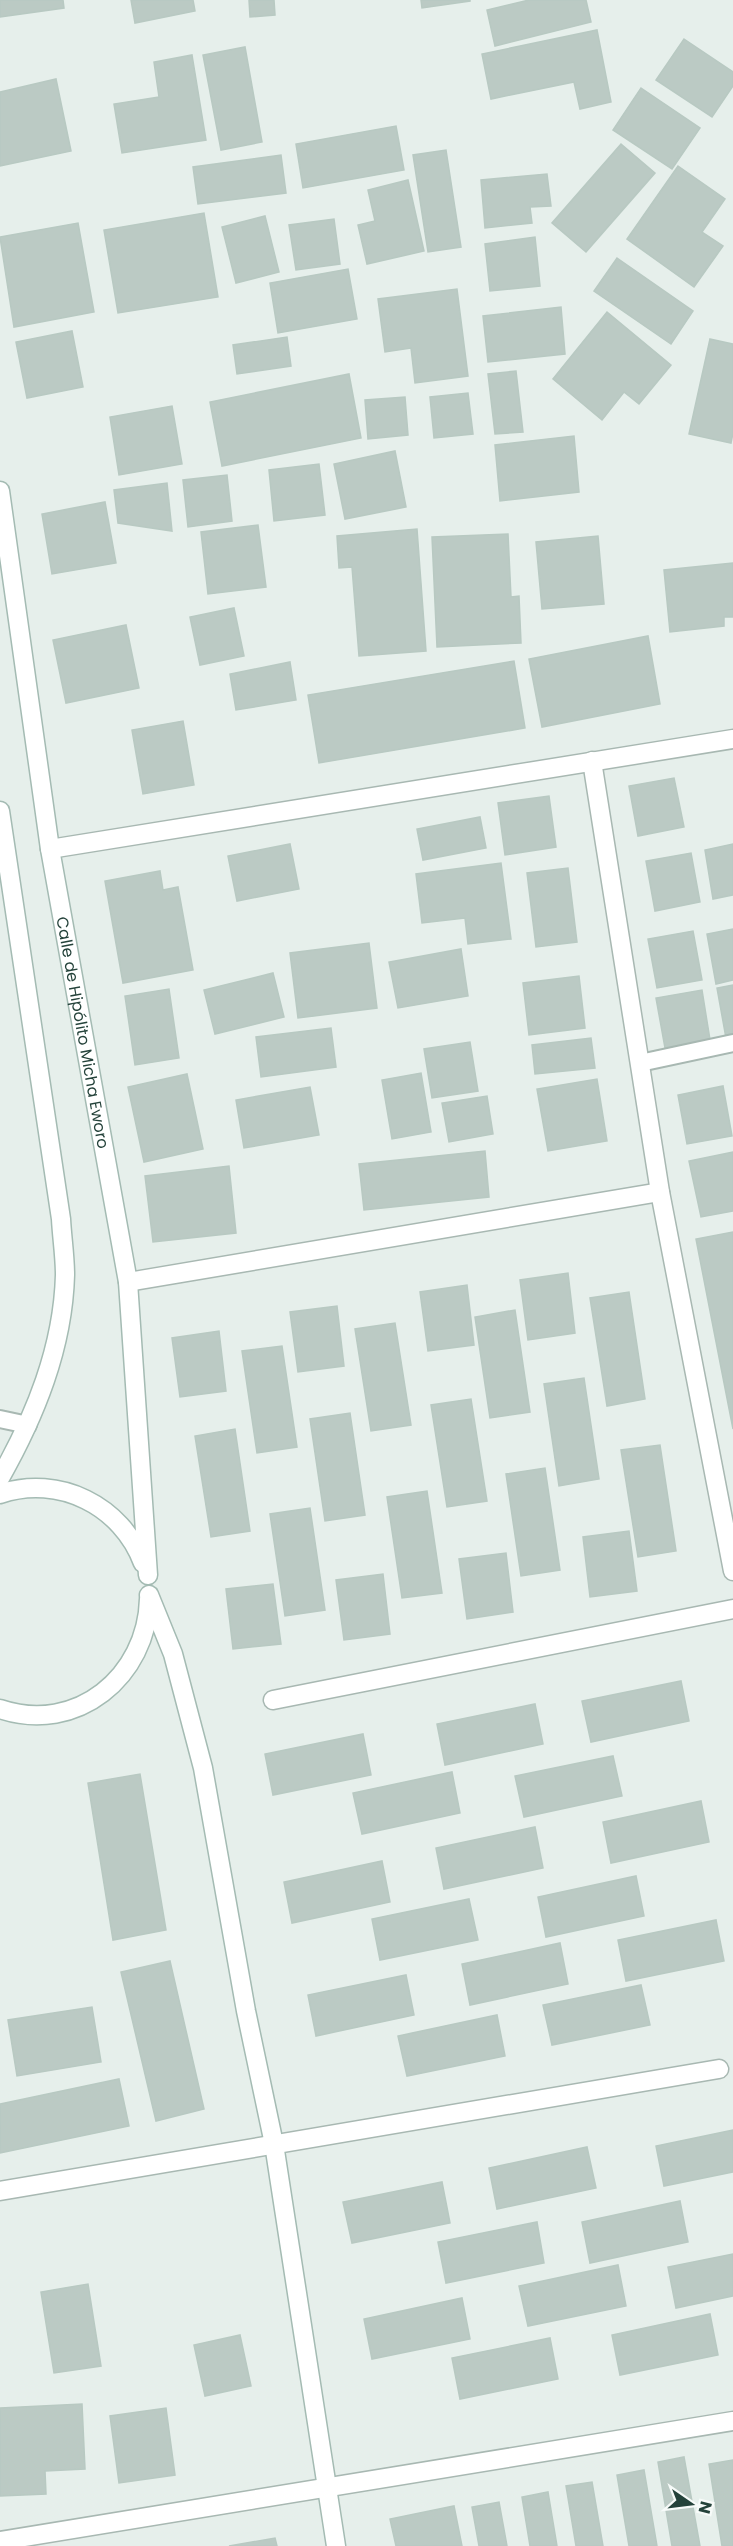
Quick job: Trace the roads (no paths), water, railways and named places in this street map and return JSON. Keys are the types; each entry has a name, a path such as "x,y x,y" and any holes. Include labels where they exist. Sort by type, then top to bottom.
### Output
{"street":[{"name":"Calle de Hipólito Micha Eworo","path":"0,491 50,849 128,1282 149,1595"},
{"path":"50,849 733,740"},
{"path":"592,761 660,1192 733,1571"},
{"path":"0,811 61,1220 65,1275 60,1323 42,1394 0,1478"},
{"path":"128,1282 660,1192"},
{"path":"0,1494 28,1488 49,1488 87,1499 119,1524 131,1539 148,1575"},
{"path":"0,1709 22,1715 43,1715 83,1705 100,1695 116,1682 129,1666 139,1648 146,1631 149,1595"},
{"path":"149,1595 173,1654 203,1768 246,2011 274,2144 336,2546"},
{"path":"273,1700 733,1610"},
{"path":"0,2191 719,2069"},
{"path":"0,2541 733,2421"}],"lane":[{"path":"640,1064 733,1043"},
{"path":"0,1419 28,1425"}]}
